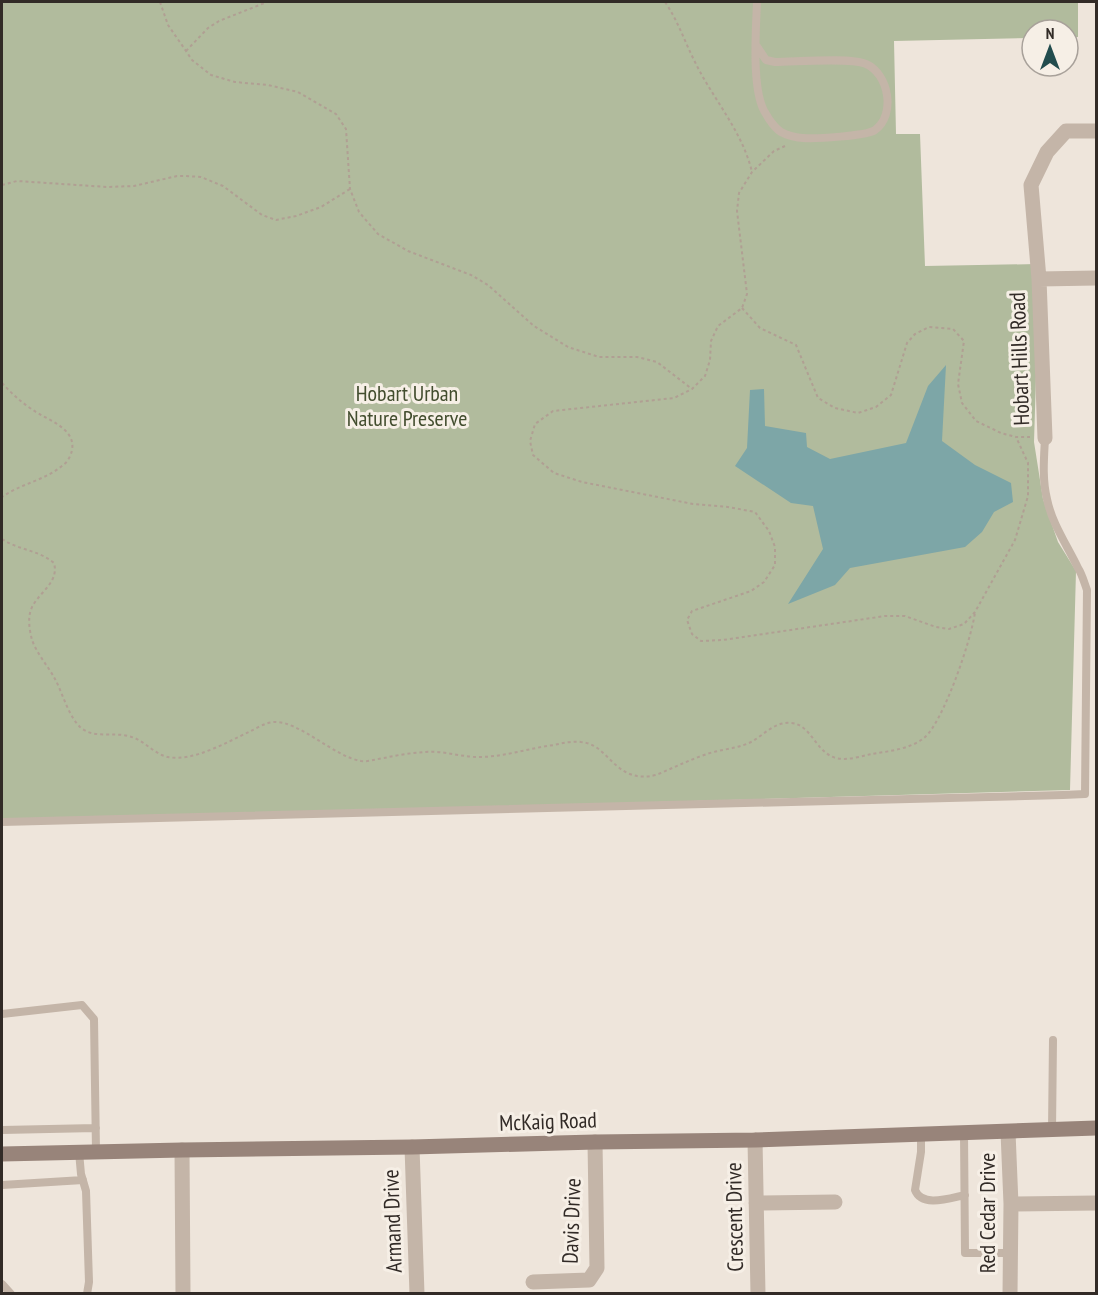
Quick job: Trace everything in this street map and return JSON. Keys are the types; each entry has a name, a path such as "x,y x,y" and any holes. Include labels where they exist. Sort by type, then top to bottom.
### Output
{"street":[{"name":"Hobart Hills Road","path":"1045,438 1039,279 1031,185 1047,152 1065,131 1096,131"},
{"name":"Hobart Hills Road","path":"1039,279 1096,278"},
{"name":"McKaig Road","path":"2,1154 754,1140 1096,1128"},
{"name":"Red Cedar Drive","path":"1008,1132 1011,1204 1010,1293"},
{"name":"Crescent Drive","path":"754,1140 758,1293"},
{"name":"Davis Drive","path":"533,1282 589,1280 597,1268 595,1142"},
{"name":"Armand Drive","path":"412,1147 417,1293"},
{"path":"182,1150 183,1293"},
{"path":"756,1203 835,1202"},
{"path":"1011,1204 1096,1203"}],"lane":[{"path":"756,45 766,60 775,62 850,60 866,63 877,71 885,86 888,101 887,114 874,131 856,135 801,138 780,132 764,113 757,90 756,45 757,2"},
{"path":"2,822 1084,794 1087,590 1079,569 1062,541 1046,498 1045,438"},
{"path":"2,1014 82,1005 94,1019 96,1151"},
{"path":"1052,1130 1053,1040"},
{"path":"2,1130 96,1128"},
{"path":"964,1133 965,1253 1010,1253"},
{"path":"921,1134 921,1152 915,1193 925,1200 946,1200 965,1195"},
{"path":"79,1151 81,1174 86,1191 89,1282 87,1293"},
{"path":"2,1185 83,1180"},
{"path":"2,1284 11,1293"}],"path":[{"path":"160,2 168,26 192,60 211,75 235,82 268,85 298,92 336,114 346,129 350,189 359,212 378,234 408,251 471,275 488,285 534,326 568,347 599,357 637,357 657,362 692,389"},
{"path":"186,51 208,28 219,21 267,2"},
{"path":"665,2 676,18 694,62 740,138 749,158 752,172"},
{"path":"801,138 774,152 752,172 739,193 737,211 747,294 742,308 717,326 711,341 710,360 705,376 692,389 674,398 554,411 535,424 530,441 533,455 554,473 582,482 693,504 754,512 770,531 775,547 775,565 764,582 751,591 692,611 687,620 692,634 701,641 723,640 885,616 905,616 949,629 964,624 975,612 1015,540 1028,496 1028,463 1016,437"},
{"path":"2,185 17,181 98,187 134,186 177,176 201,177 223,186 262,215 276,220 321,207 350,189"},
{"path":"742,308 760,328 796,345 818,398 835,408 858,413 876,407 891,395 907,343 915,334 929,327 953,329 964,341 958,384 962,403 976,421 1001,433 1016,437 1045,438"},
{"path":"2,383 30,408 69,434 73,446 71,455 64,465 2,497"},
{"path":"2,539 17,548 41,555 54,563 56,570 54,577 49,586 32,604 29,625 33,642 79,726 93,734 129,736 157,753 170,757 204,752 265,724 277,722 362,761 438,751 470,757 500,755 583,742 595,746 612,762 630,774 647,777 708,754 748,743 771,728 791,723 800,725 829,755 839,759 849,758 908,747 927,736 944,709 973,629 975,612"}],"green space":[{"name":"Hobart Urban Nature Preserve","path":"2,2 1078,2 1078,18 1020,18 1020,38 894,41 896,134 920,134 925,266 1037,264 1039,279 1034,442 1043,499 1058,542 1076,571 1070,790 2,821"}],"water":[{"path":"946,365 942,441 975,465 1011,483 1013,502 994,512 982,532 965,547 850,568 835,585 788,604 823,549 813,506 791,503 735,466 747,448 750,390 764,389 765,426 806,433 807,447 830,459 906,443 928,386"}]}
